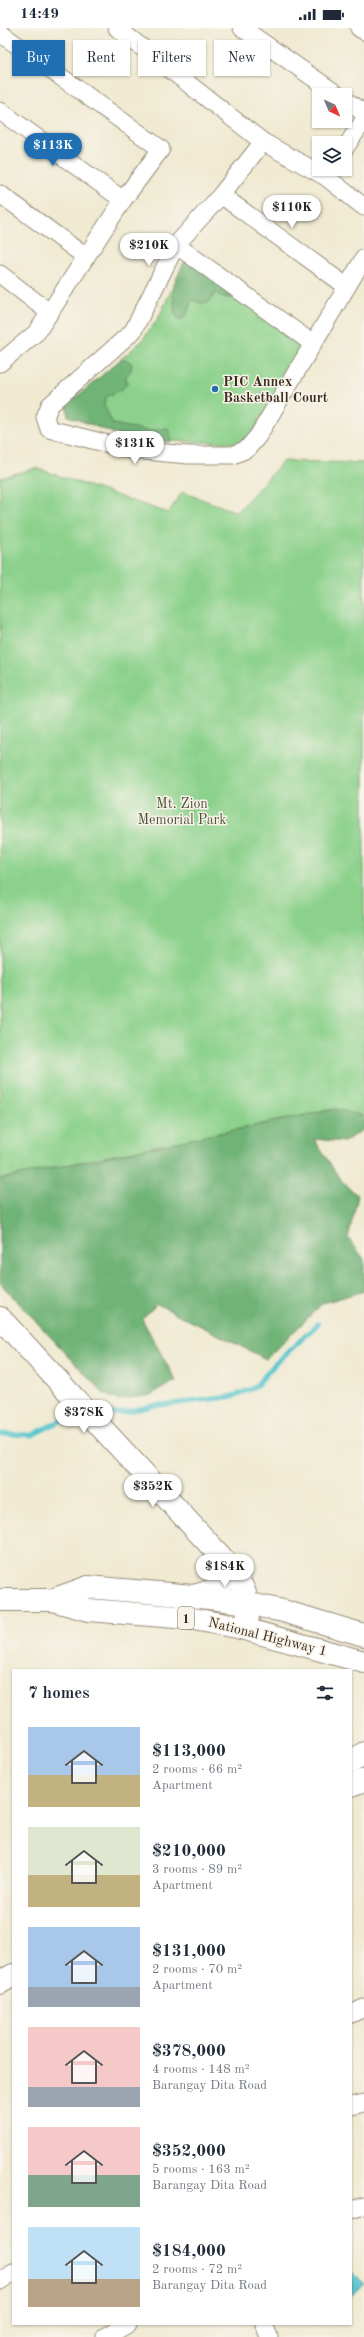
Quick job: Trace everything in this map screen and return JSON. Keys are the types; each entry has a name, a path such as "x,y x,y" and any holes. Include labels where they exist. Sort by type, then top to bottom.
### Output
{"main road":[{"path":"0,1318 224,1560 241,1581 249,1604 249,1615 246,1629"},
{"path":"193,1596 213,1591 223,1583 228,1574 224,1560"},
{"name":"National Highway 1","path":"52,1600 88,1587 193,1596 249,1604 283,1611 364,1635"},
{"name":"National Highway 1","path":"0,1600 52,1600 88,1610 188,1618 246,1629 364,1662"},
{"path":"352,1761 364,1753"},
{"path":"352,1785 364,1780"},
{"path":"0,1983 12,1976"}],"street":[{"path":"117,28 263,142 312,165"},
{"path":"242,28 328,88"},
{"path":"359,28 364,31"},
{"path":"0,33 161,149 123,200 50,313 36,332 2,358"},
{"path":"352,105 364,114"},
{"path":"0,111 123,200"},
{"path":"352,138 364,120"},
{"path":"263,142 221,195 176,245 133,331 50,405 45,417 49,429 132,450 188,455 233,455 247,449 258,436 364,258"},
{"path":"331,176 364,207"},
{"path":"0,194 86,256"},
{"path":"221,195 346,286"},
{"path":"176,245 312,343"},
{"path":"0,274 50,313"},
{"path":"352,2014 364,2008"},
{"path":"352,2106 364,2103"},
{"path":"352,2210 364,2206"},
{"path":"0,2281 12,2275"},
{"path":"105,2337 126,2325"},
{"path":"264,2325 269,2337"}],"green space":[{"path":"187,256 314,339 249,438 240,443 132,440 68,416 67,405 141,342 159,317"},
{"path":"187,256 239,291 232,298 222,297 216,293 208,303 200,303 192,300 186,317 180,320 175,314 173,286"},
{"path":"120,360 127,360 132,364 131,370 126,377 127,384 121,390 106,397 104,405 113,424 149,431 167,428 171,435 170,442 132,440 68,416 67,405"},
{"name":"Mt. Zion Memorial Park","path":"283,461 364,463 364,1116 334,1109 0,1179 0,478 36,468 168,513 182,492 237,512"},
{"path":"335,1109 364,1116 364,1129 344,1142 314,1139 340,1179 358,1196 348,1238 364,1259 364,1291 323,1303 266,1359 157,1304 142,1319 176,1381 150,1395 118,1400 103,1393 0,1283 0,1179"}],"water":[{"path":"352,2271 364,2283 352,2295"}],"waterway":[{"path":"97,1414 120,1413 153,1406 230,1397 254,1388 275,1364 318,1324"},
{"path":"0,1434 32,1435 72,1415 81,1414"}],"place":[{"name":"PIC Annex Basketball Court","path":"215,389"}]}
